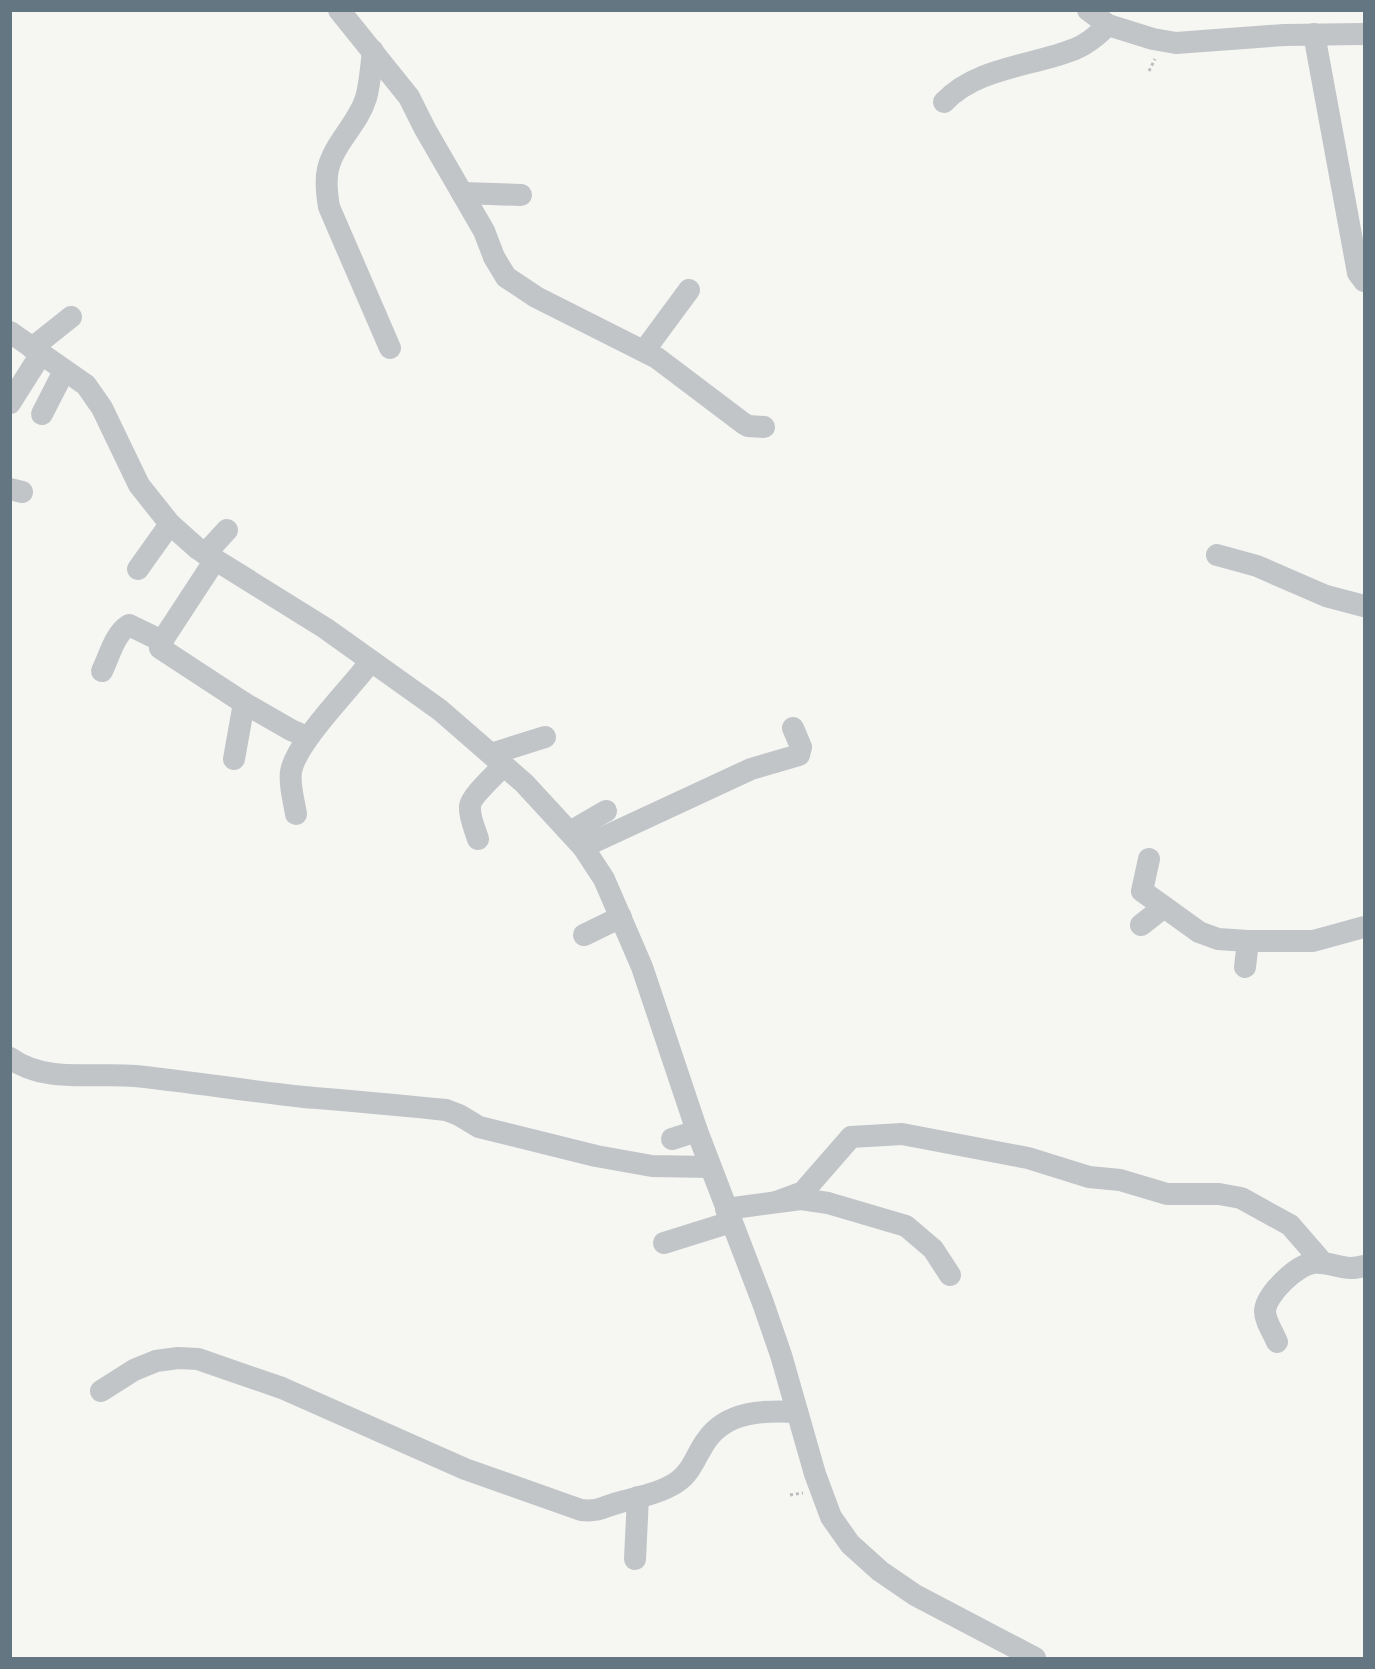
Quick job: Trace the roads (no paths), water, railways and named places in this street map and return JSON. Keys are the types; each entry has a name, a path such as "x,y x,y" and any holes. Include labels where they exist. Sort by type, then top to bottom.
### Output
{"street":[{"path":"339,10 409,97 424,129 484,231 494,257 506,278 536,297 657,358 748,426 764,427"},
{"path":"1088,10 1108,25 1153,39 1176,43 1314,34 1365,34"},
{"path":"944,102 956,90 976,79 1076,49 1108,25"},
{"path":"1314,34 1358,273 1365,281"},
{"path":"373,51 366,99 327,170 327,189 329,207 390,348"},
{"path":"462,193 521,195"},
{"path":"644,351 689,290"},
{"path":"10,403 36,351 71,317"},
{"path":"10,332 86,385 93,393 139,485 170,524 210,557 325,628 440,710 524,783 576,839 604,879 642,967 697,1131 781,1355 814,1474 831,1517 850,1544 865,1560 915,1595 1035,1659"},
{"path":"42,414 64,371"},
{"path":"138,568 170,524"},
{"path":"227,530 160,646 164,652 244,703 308,737"},
{"path":"1217,555 1257,566 1326,596 1365,606"},
{"path":"102,671 118,637 129,625 162,641"},
{"path":"296,814 291,772 293,763 308,737 371,662"},
{"path":"234,759 244,703"},
{"path":"576,839 751,769 798,755 801,747 793,729"},
{"path":"478,839 472,821 471,801 497,760 545,737"},
{"path":"576,839 606,811"},
{"path":"1149,859 1142,891 1199,932 1218,939 1313,941 1365,927"},
{"path":"1141,925 1164,907"},
{"path":"584,935 621,917"},
{"path":"1245,967 1248,941"},
{"path":"10,1058 40,1072 74,1075 126,1075 446,1110 479,1127 596,1156 652,1166 710,1167"},
{"path":"672,1139 697,1131"},
{"path":"664,1243 728,1216 803,1192 851,1137 902,1134 1028,1158 1089,1177 1120,1180 1167,1194 1219,1194 1241,1198 1290,1225 1323,1263"},
{"path":"776,1202 801,1199 828,1203 906,1226 933,1249 950,1275"},
{"path":"1277,1342 1266,1318 1265,1309 1268,1299 1301,1267 1312,1263 1352,1268 1365,1266"},
{"path":"101,1391 134,1370 156,1361 178,1358 198,1359 292,1392 465,1469 581,1510 595,1511 663,1489 678,1481 693,1465 715,1429 732,1419 761,1411 797,1412"},
{"path":"635,1559 638,1497"}]}
